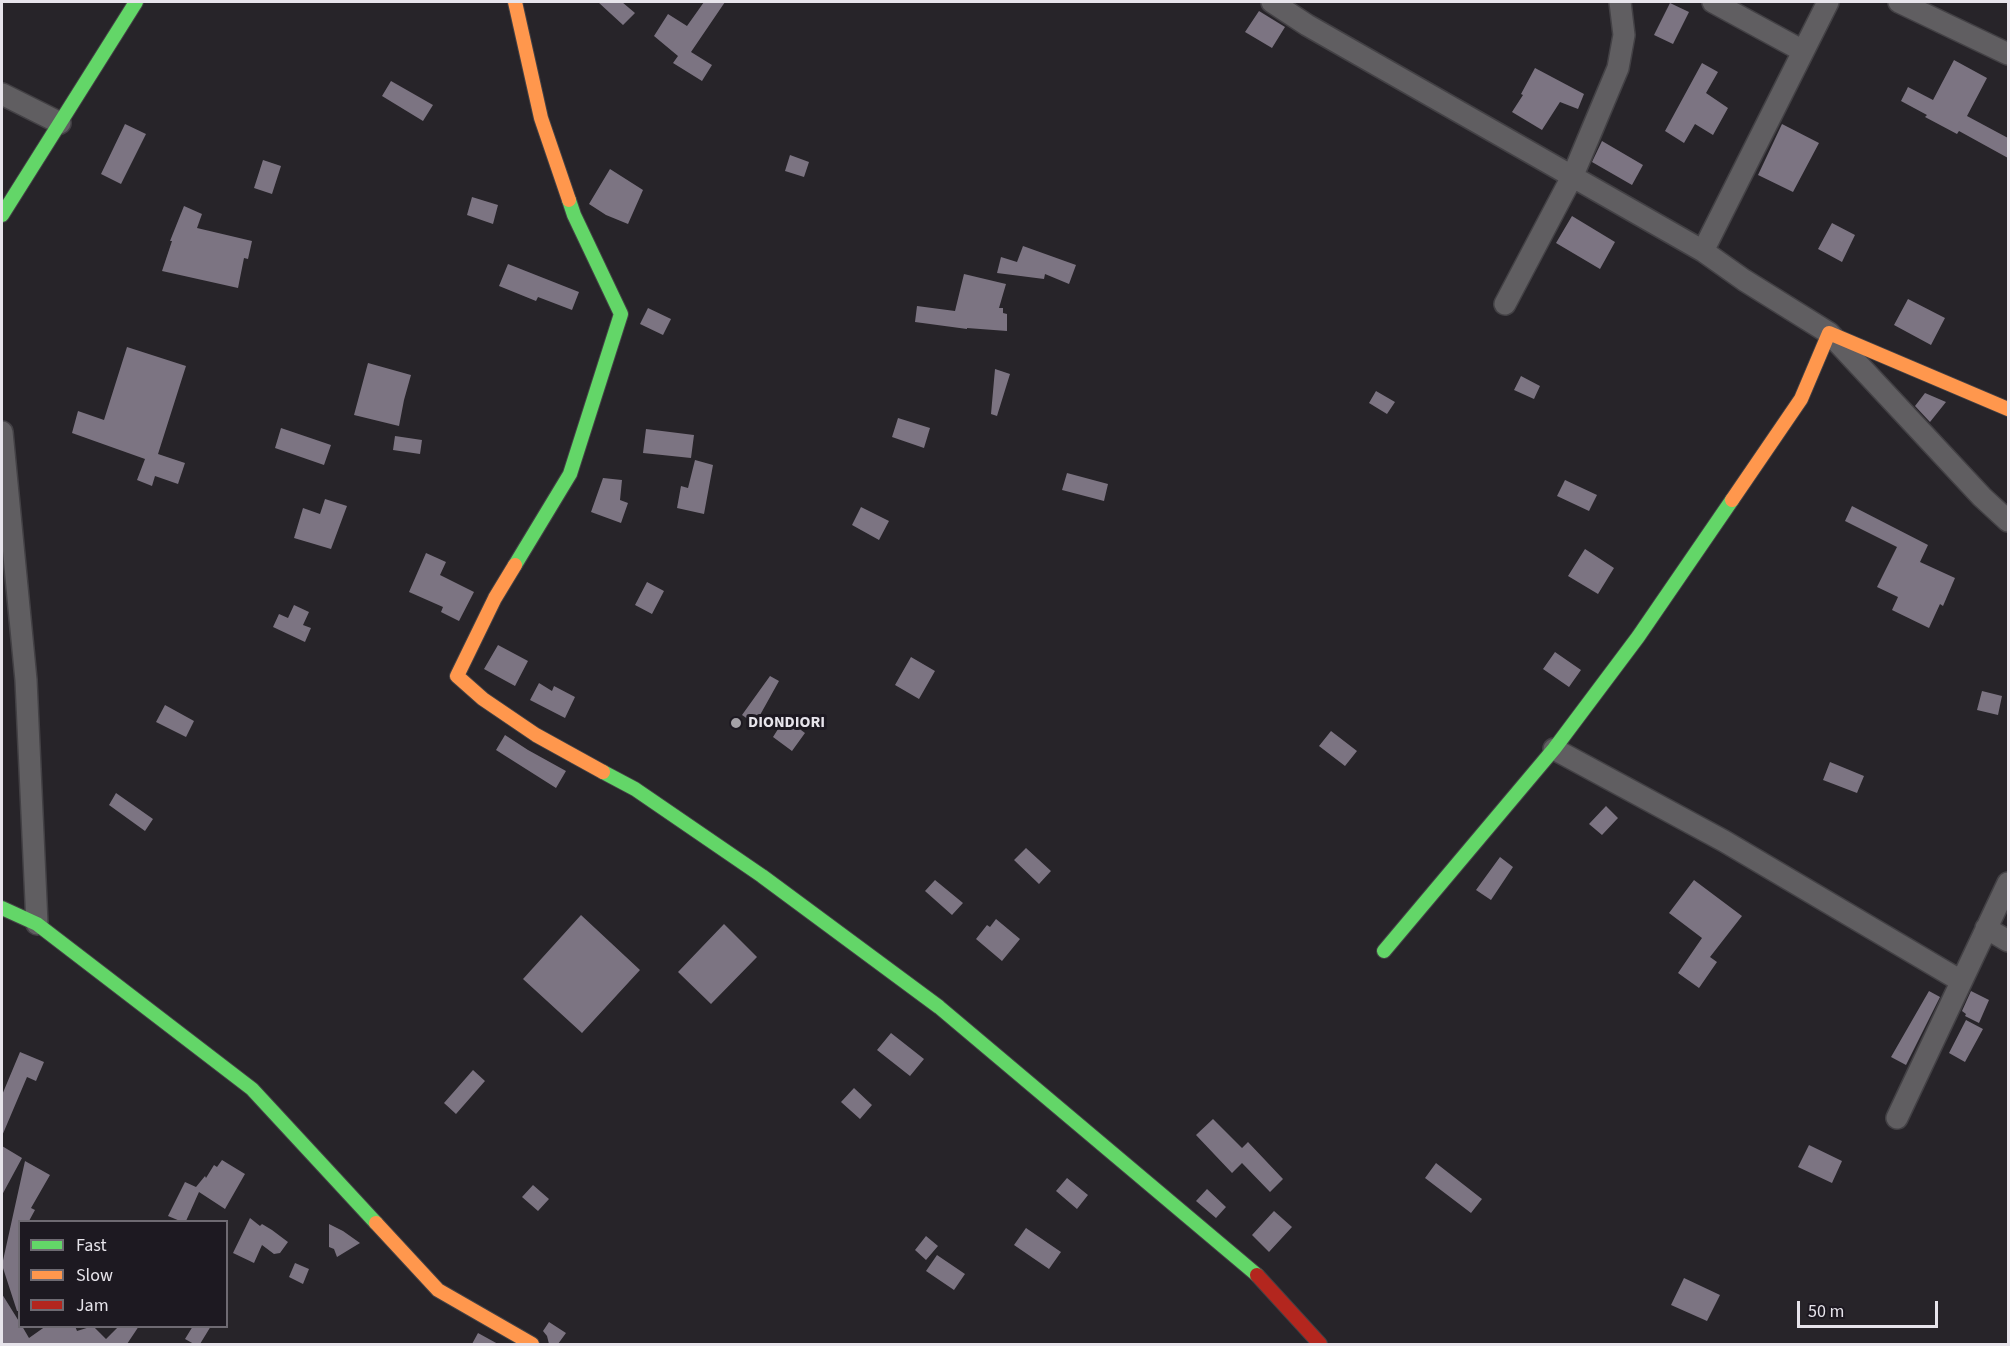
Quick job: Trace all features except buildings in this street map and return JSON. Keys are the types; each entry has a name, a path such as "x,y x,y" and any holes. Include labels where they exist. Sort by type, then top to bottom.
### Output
{"street":[{"path":"2,215 136,2"},
{"path":"514,2 541,118 570,204 621,314 570,474 495,598 457,676 483,699 536,735 635,789 753,870 939,1007 1257,1275 1320,1344"},
{"path":"1272,2 1307,25 1703,251 1744,280 1829,333 2008,409"},
{"path":"1505,304 1573,175 1618,68 1624,35 1620,2"},
{"path":"1713,2 1803,51"},
{"path":"1703,251 1828,2"},
{"path":"1899,2 2008,54"},
{"path":"2,94 60,123"},
{"path":"1829,333 1982,497 2008,521"},
{"path":"1384,951 1554,749 1638,637 1801,399 1829,333"},
{"path":"2,432 26,680 37,924"},
{"path":"1554,749 1724,841 1961,981"},
{"path":"1897,1118 2008,883"},
{"path":"2,908 37,924 252,1089 438,1290 532,1344"},
{"path":"1986,928 2008,940"}],"traffic: fast":[{"path":"2,215 136,2"},
{"path":"515,565 570,474 621,314 569,200"},
{"path":"1384,951 1554,749 1638,637 1732,500"},
{"path":"603,772 635,789 762,876 939,1007 1257,1275"},
{"path":"2,908 37,924 252,1089 376,1223"}],"traffic: slow":[{"path":"515,2 541,118 569,200"},
{"path":"1732,500 1801,399 1829,333 2008,409"},
{"path":"515,565 495,598 457,676 483,699 536,735 603,772"},
{"path":"376,1223 438,1290 532,1344"}],"traffic: jam":[{"path":"1257,1275 1320,1344"}],"place":[{"name":"DIONDIORI","path":"736,723"}]}
